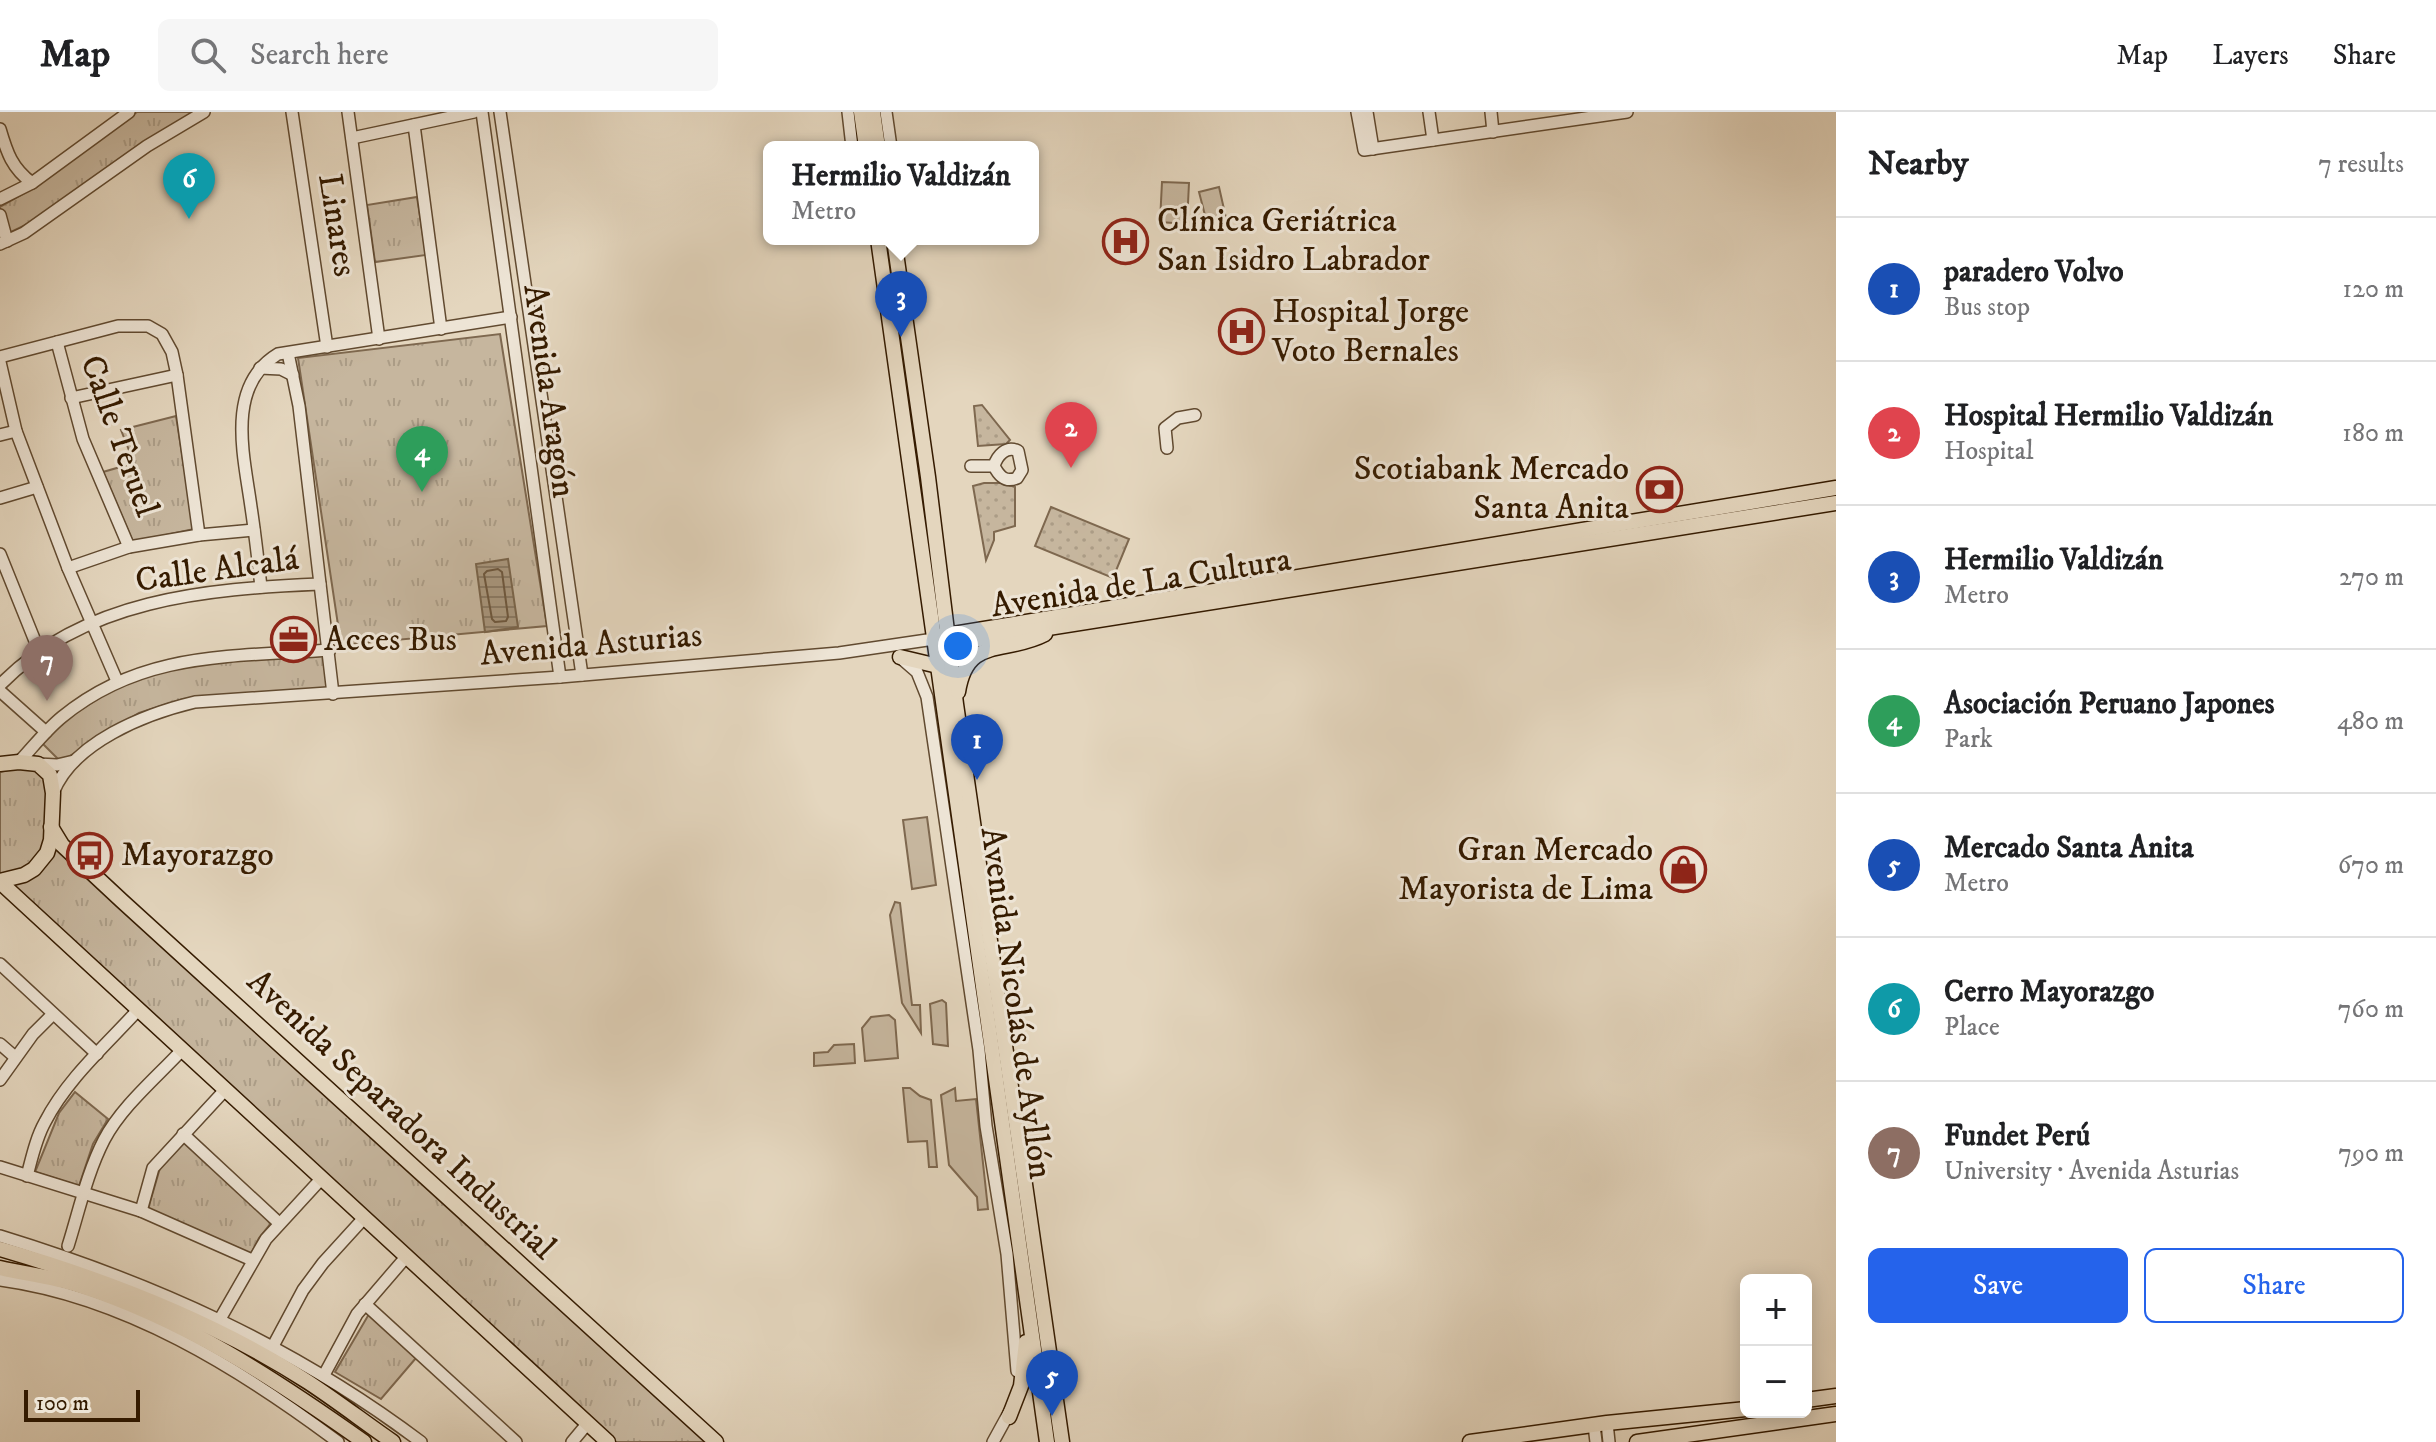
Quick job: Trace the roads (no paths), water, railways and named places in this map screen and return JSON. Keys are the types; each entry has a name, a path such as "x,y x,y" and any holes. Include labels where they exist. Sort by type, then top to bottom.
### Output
{"main road":[{"path":"861,112 865,141"},
{"path":"873,112 877,141"},
{"name":"Avenida Nicolás de Ayllón","path":"879,245 956,704 1062,1442"},
{"name":"Avenida Nicolás de Ayllón","path":"895,245 928,477 943,639 938,666 1047,1442"},
{"name":"Avenida de La Cultura","path":"943,639 1059,627 1836,488"},
{"name":"Avenida de La Cultura","path":"943,639 1836,503"},
{"path":"956,704 964,668 977,653 1036,639 1059,627"},
{"path":"900,657 938,666"},
{"path":"0,764 38,764 50,775 53,793 51,840 41,862 24,875 0,881"},
{"name":"Avenida Separadora Industrial","path":"51,827 62,845 122,901 716,1442"},
{"path":"0,881 608,1442"},
{"path":"0,1249 97,1279 207,1327 308,1382 393,1442"},
{"path":"0,1268 75,1284 194,1334 254,1366 364,1442"},
{"path":"1009,1417 1024,1369 1028,1306"},
{"path":"1812,1399 1836,1396"},
{"path":"1470,1442 1740,1410"},
{"path":"1637,1442 1836,1414"}],"street":[{"path":"0,199 32,183 129,112"},
{"path":"0,215 4,243 24,233 147,146 204,112"},
{"name":"Linares","path":"292,112 327,347"},
{"path":"348,112 379,339"},
{"path":"352,138 474,112"},
{"name":"Avenida Aragón","path":"482,112 560,677"},
{"name":"Avenida Aragón","path":"500,112 582,675"},
{"path":"848,112 851,141"},
{"path":"886,112 890,141"},
{"path":"1357,112 1369,149"},
{"path":"1367,112 1369,149"},
{"path":"1429,112 1433,140"},
{"path":"1491,112 1493,132"},
{"path":"1369,149 1627,112"},
{"path":"414,125 441,329"},
{"path":"0,129 7,156 32,183"},
{"path":"261,587 242,420 251,380 260,368 278,354 511,317"},
{"path":"117,681 68,568 16,431 0,359 118,326 148,326 162,334 172,352 177,375 199,535"},
{"name":"Calle Teruel","path":"57,342 83,439 129,547"},
{"path":"288,353 330,650 333,694"},
{"path":"260,368 281,369 293,375"},
{"path":"71,398 177,375"},
{"path":"1167,448 1165,428 1178,418 1195,415"},
{"path":"0,435 16,431"},
{"path":"971,466 994,466"},
{"path":"0,498 37,487"},
{"path":"68,568 129,547 199,535 254,530"},
{"path":"0,554 39,651"},
{"name":"Calle Alcalá","path":"0,688 39,651 91,623 159,601 261,587 320,584"},
{"name":"Avenida Asturias","path":"53,793 75,761 124,727 158,711 195,702 560,677 879,649 943,639"},
{"path":"879,649 900,657"},
{"path":"19,762 46,732 86,699 117,681 150,668 186,660 330,650"},
{"name":"Avenida Nicolás de Ayllón","path":"900,657 917,672 927,697 979,1050 986,1126 1007,1254 1017,1360 1016,1386 1009,1417"},
{"path":"0,688 46,732"},
{"path":"38,764 57,765 75,761"},
{"path":"0,964 97,1054"},
{"path":"27,1176 44,1123 68,1086 138,1010"},
{"path":"0,1080 15,1057 53,1014"},
{"path":"0,1044 15,1057"},
{"path":"68,1246 94,1163 115,1123 182,1050"},
{"path":"141,1211 152,1170 225,1090"},
{"path":"183,1134 279,1223"},
{"path":"0,1167 141,1211 252,1260"},
{"path":"220,1319 252,1260 279,1223 322,1178"},
{"path":"273,1346 316,1272 364,1218"},
{"path":"0,1236 125,1278 220,1319 324,1375 421,1442"},
{"path":"324,1375 365,1304 406,1257"},
{"path":"0,1280 59,1290 90,1299 156,1330 258,1385 338,1442"},
{"path":"365,1304 516,1442"},
{"path":"993,1442 1009,1417"},
{"path":"572,1442 587,1424"},
{"path":"1596,1442 1601,1424"},
{"path":"1601,1424 1609,1442"}],"water":[{"path":"508,559 518,627 485,632 476,564"}],"place":[{"name":"Cerro Mayorazgo","path":"189,219"},
{"name":"Clínica Geriátrica San Isidro Labrador","path":"1126,241"},
{"name":"Hospital Jorge Voto Bernales","path":"1241,332"},
{"name":"Hermilio Valdizán","path":"901,337"},
{"name":"Hospital Hermilio Valdizán","path":"1071,468"},
{"name":"Scotiabank Mercado Santa Anita","path":"1660,489"},
{"name":"Asociación Peruano Japones","path":"422,492"},
{"name":"Acces Bus","path":"293,640"},
{"name":"Fundet Perú","path":"47,701"},
{"name":"paradero Volvo","path":"977,780"},
{"name":"Mayorazgo","path":"90,855"},
{"name":"Gran Mercado Mayorista de Lima","path":"1684,870"},
{"name":"Mercado Santa Anita","path":"1052,1416"}]}
